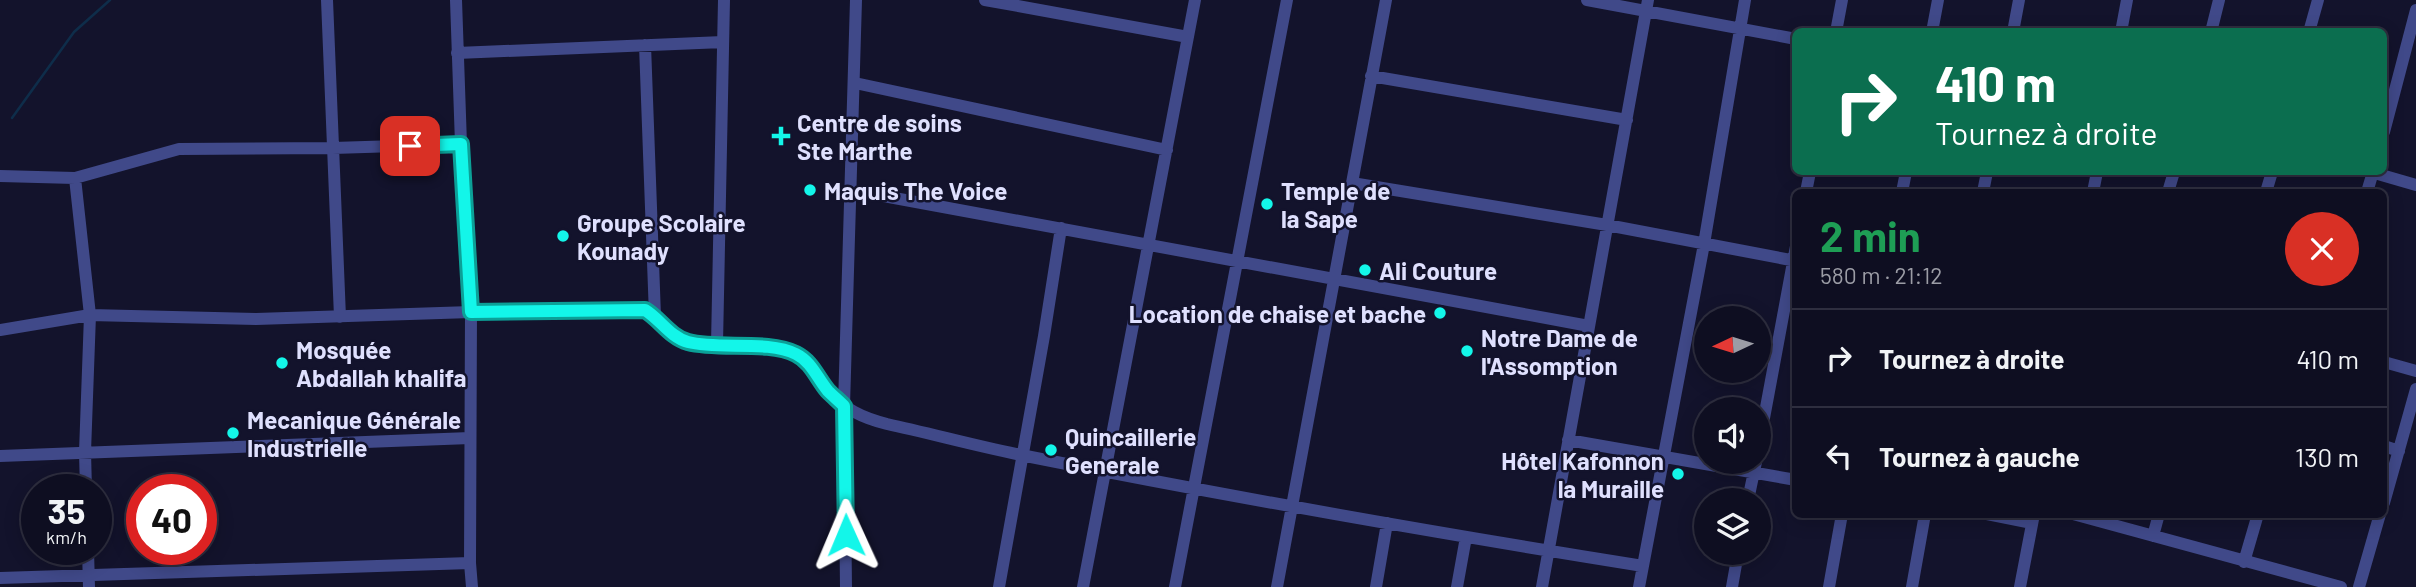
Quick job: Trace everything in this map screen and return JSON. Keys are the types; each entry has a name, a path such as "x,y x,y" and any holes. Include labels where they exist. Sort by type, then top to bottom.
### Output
{"street":[{"path":"327,0 340,317"},
{"path":"456,0 471,312 472,587"},
{"path":"717,344 724,0"},
{"path":"846,587 844,406 856,0"},
{"path":"985,0 1188,37"},
{"path":"1083,587 1195,0"},
{"path":"1175,587 1287,0"},
{"path":"1277,587 1386,0"},
{"path":"1587,0 1647,6 1740,30 1792,38"},
{"path":"1639,587 1704,244 1745,0"},
{"path":"1837,28 1842,0"},
{"path":"1933,28 1938,0"},
{"path":"2014,28 2019,0"},
{"path":"2122,28 2127,0"},
{"path":"2212,28 2219,0"},
{"path":"2310,28 2318,0"},
{"path":"1542,587 1647,6"},
{"path":"2387,122 2414,30 2416,10"},
{"path":"457,53 723,42"},
{"path":"645,45 655,316"},
{"path":"1371,76 1627,120"},
{"path":"855,83 1167,150"},
{"path":"0,176 75,178 179,149 461,144"},
{"path":"2382,175 2416,185"},
{"path":"75,178 90,315 86,474"},
{"path":"1352,183 1607,225 1792,261"},
{"path":"850,190 1589,326"},
{"path":"999,587 1061,228"},
{"path":"1768,397 1792,272"},
{"path":"0,330 90,315 256,319 645,310 655,316 673,335 688,342 780,349 797,354 810,365 828,390 844,406 864,418 1023,455 1106,471 1466,537 1643,566"},
{"path":"2387,363 2416,372"},
{"path":"2387,493 2416,389"},
{"path":"0,456 470,438"},
{"path":"1568,440 1694,460"},
{"path":"2387,447 2399,451"},
{"path":"1771,472 1792,479"},
{"path":"1829,587 1841,518"},
{"path":"1912,587 1924,518"},
{"path":"2088,518 2341,587"},
{"path":"2153,536 2158,518"},
{"path":"2244,562 2257,518"},
{"path":"2359,587 2379,518"},
{"path":"2020,587 2033,519"},
{"path":"1376,587 1387,523"},
{"path":"1457,587 1466,537"},
{"path":"0,578 89,581 470,563"},
{"path":"1732,587 1736,565"}],"waterway":[{"path":"12,118 74,32 110,0"}],"place":[{"name":"Centre de soins Ste Marthe","path":"781,136"},
{"name":"Maquis The Voice","path":"810,190"},
{"name":"Temple de la Sape","path":"1267,204"},
{"name":"Groupe Scolaire Kounady","path":"563,236"},
{"name":"Ali Couture","path":"1365,270"},
{"name":"Location de chaise et bache","path":"1440,313"},
{"name":"Notre Dame de l'Assomption","path":"1467,351"},
{"name":"Mosquée Abdallah khalifa","path":"282,363"},
{"name":"Mecanique Générale Industrielle","path":"233,433"},
{"name":"Quincaillerie Generale","path":"1051,450"},
{"name":"Hôtel Kafonnon la Muraille","path":"1678,474"}],"route":[{"path":"410,146 461,144 471,312 645,310 655,316 673,335 688,342 780,349 797,354 810,365 828,390 844,406 846,535"}]}
